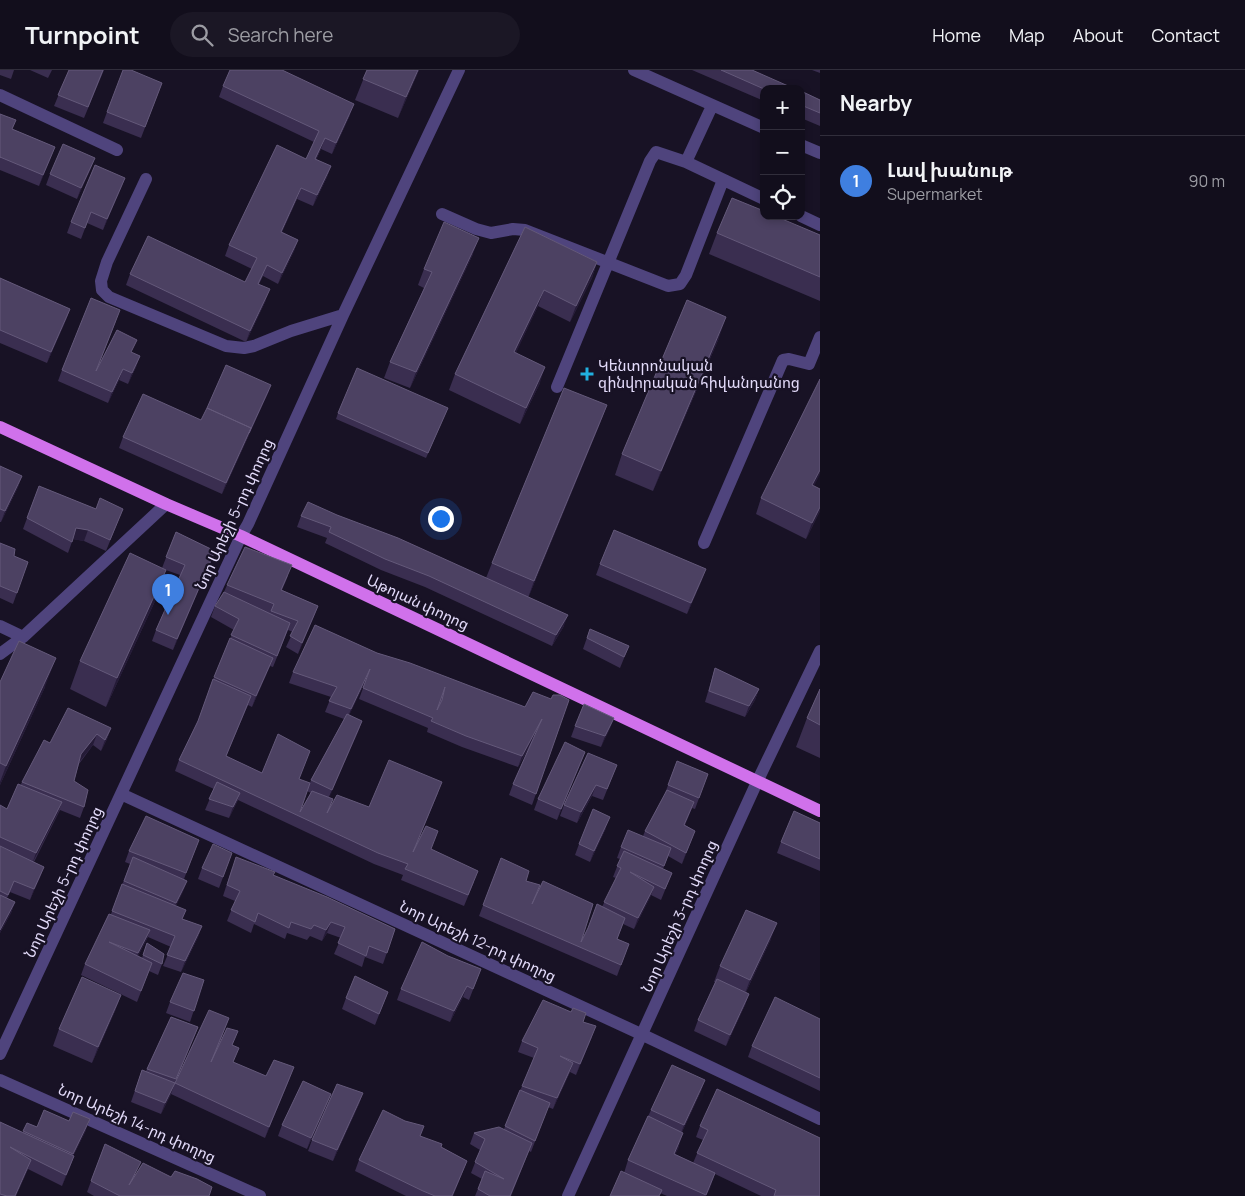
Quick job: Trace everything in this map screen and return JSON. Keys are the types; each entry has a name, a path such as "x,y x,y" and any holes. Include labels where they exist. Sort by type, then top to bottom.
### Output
{"main road":[{"name":"Աթոյան փողոց","path":"0,427 166,504 241,536 820,811"}],"street":[{"name":"Նոր Արեշի 5-րդ փողոց","path":"0,1054 248,524 343,315 459,70"},
{"path":"634,70 760,126"},
{"path":"0,95 117,150"},
{"path":"686,162 712,106"},
{"path":"805,147 820,153"},
{"path":"557,387 650,161 656,152 686,162 760,197"},
{"path":"146,179 107,262 100,282 102,290 110,296 226,346 244,348 343,315"},
{"path":"442,214 476,229 491,233 513,229 525,230 668,286 680,284 686,275 724,180"},
{"path":"805,218 820,226"},
{"path":"704,543 783,360 789,359 809,364 820,337"},
{"path":"0,654 23,636 166,504"},
{"path":"0,626 23,636"},
{"name":"Նոր Արեշի 3-րդ փողոց","path":"568,1196 757,782 820,651"},
{"name":"Նոր Արեշի 12-րդ փողոց","path":"121,794 643,1035 820,1119"},
{"name":"Նոր Արեշի 14-րդ փողոց","path":"0,1080 260,1196"}],"building":[{"path":"69,70 103,70 88,107 58,95"},
{"path":"123,70 131,70 162,83 145,127 107,112"},
{"path":"230,70 282,70 354,104 336,143 325,138 315,159 331,166 317,195 301,188 281,232 298,240 282,273 267,265 258,284 270,289 250,331 130,274 148,236 245,282 257,258 229,245 277,145 306,159 319,131 223,86"},
{"path":"367,70 418,70 406,97 363,79"},
{"path":"721,70 752,70 786,85 760,85 760,87"},
{"path":"805,93 820,100 820,113 805,107"},
{"path":"0,114 16,120 12,129 55,147 43,175 0,157"},
{"path":"63,144 95,158 81,188 50,174"},
{"path":"95,165 125,178 107,219 91,212 85,228 71,222"},
{"path":"732,198 760,209 760,220 784,220 820,235 820,277 717,233"},
{"path":"444,222 479,238 416,372 390,362 432,272 424,269"},
{"path":"525,227 597,262 576,306 544,290 514,352 545,367 526,408 455,374"},
{"path":"0,278 70,309 51,352 0,330"},
{"path":"91,298 120,310 96,371 117,330 137,340 131,352 140,356 132,373 123,369 112,392 62,370"},
{"path":"687,300 726,317 661,471 622,454"},
{"path":"226,365 271,385 249,433 251,428 207,408"},
{"path":"357,368 448,408 428,453 338,413"},
{"path":"820,379 820,470 812,485 820,489 820,507 812,523 761,498"},
{"path":"564,388 607,405 534,581 492,563"},
{"path":"143,394 201,420 207,408 251,428 226,483 123,437"},
{"path":"0,466 22,476 5,511 0,509"},
{"path":"39,486 96,509 100,498 123,509 110,540 88,530 76,528 72,542 27,518"},
{"path":"308,502 398,538 568,615 556,635 329,532 331,527 301,516"},
{"path":"614,530 706,569 691,603 600,564"},
{"path":"176,532 215,551 177,639 156,630 185,565 166,557"},
{"path":"0,543 15,549 14,556 28,562 17,593 0,586"},
{"path":"245,547 292,565 281,590 318,606 302,643 290,636 298,621 271,611 274,604 227,585"},
{"path":"130,553 166,570 117,678 80,661"},
{"path":"224,592 290,623 277,656 231,635 239,619 215,606"},
{"path":"315,625 377,653 410,663 525,707 533,692 551,699 553,695 560,695 569,700 536,794 513,784 542,719 522,756 466,736 431,721 433,718 363,688 370,669 351,709 329,701 337,687 293,672","holes":["445,687 442,700 437,710"]},
{"path":"590,629 629,646 624,657 587,638"},
{"path":"230,638 273,658 256,696 214,677"},
{"path":"19,641 56,658 6,766 0,763 0,682"},
{"path":"715,668 759,689 749,706 709,691"},
{"path":"213,679 251,696 226,756 262,773 278,734 310,751 299,779 310,783 300,812 312,791 333,799 327,813 337,795 369,807 389,760 442,782 413,852 426,826 438,831 431,849 478,871 468,895 405,869 408,864 378,853 179,760 198,721"},
{"path":"820,689 820,725 807,718"},
{"path":"584,704 614,718 605,736 575,726"},
{"path":"68,708 111,728 105,740 97,734 81,754 74,781 88,790 84,807 22,782 44,740 50,743"},
{"path":"347,714 362,721 332,790 311,780"},
{"path":"565,742 585,752 561,809 538,799"},
{"path":"588,753 617,765 607,789 596,785 581,812 564,805"},
{"path":"677,761 708,774 699,798 668,785"},
{"path":"217,782 240,793 233,807 209,799"},
{"path":"18,784 62,802 36,853 0,837 0,805 7,809"},
{"path":"667,790 694,802 684,825 695,831 686,853 645,831"},
{"path":"593,809 610,817 594,851 579,844"},
{"path":"794,811 820,823 820,859 781,842"},
{"path":"146,816 199,840 186,873 129,851"},
{"path":"628,830 671,848 664,866 621,847"},
{"path":"213,844 232,853 223,877 202,868"},
{"path":"0,846 44,867 34,889 14,881 8,895 0,891"},
{"path":"624,851 672,873 665,889 630,872 654,887 638,918 604,902 621,868 617,866"},
{"path":"133,857 187,881 176,903 124,881"},
{"path":"236,857 275,872 273,875 327,897 395,929 387,953 369,946 366,956 338,943 345,927 331,922 326,930 314,925 311,929 291,922 289,928 258,913 255,922 231,910 240,891 227,885"},
{"path":"501,858 529,871 526,881 540,885 532,904 543,881 593,904 581,942 597,904 625,918 617,939 629,944 621,965 483,905"},
{"path":"122,884 186,910 182,919 202,926 185,961 167,955 175,936 112,911"},
{"path":"0,895 15,902 0,930"},
{"path":"746,910 777,923 750,980 720,966"},
{"path":"109,914 150,930 138,953 109,942 152,963 141,991 85,964"},
{"path":"422,942 448,956 481,969 473,989 467,986 454,1011 401,989"},
{"path":"147,943 164,954 162,964 143,955"},
{"path":"183,973 204,980 194,1011 170,1002"},
{"path":"355,976 388,992 379,1014 346,998"},
{"path":"82,977 121,995 98,1047 59,1029"},
{"path":"717,979 749,994 730,1035 698,1020"},
{"path":"775,997 820,1019 820,1078 752,1046"},
{"path":"543,1000 571,1012 573,1008 586,1013 583,1022 596,1026 580,1064 560,1056 573,1063 557,1098 522,1086 538,1048 522,1041"},
{"path":"209,1010 229,1018 211,1062 227,1028 238,1031 232,1045 239,1048 233,1062 266,1076 274,1060 294,1067 269,1127 175,1083"},
{"path":"171,1017 198,1027 176,1079 147,1069"},
{"path":"672,1065 705,1080 684,1125 651,1110"},
{"path":"142,1070 175,1083 165,1103 135,1091"},
{"path":"303,1081 331,1094 311,1138 282,1125"},
{"path":"337,1084 363,1093 337,1150 312,1140"},
{"path":"717,1089 820,1138 820,1196 774,1196 776,1190 697,1153 708,1130 700,1126"},
{"path":"520,1090 550,1103 535,1141 505,1126"},
{"path":"44,1110 69,1121 73,1112 90,1119 73,1154 23,1131 27,1123 37,1127"},
{"path":"383,1110 405,1121 424,1126 420,1136 442,1144 441,1147 467,1161 452,1196 435,1196 359,1160"},
{"path":"648,1116 683,1133 674,1154 715,1173 706,1195 628,1160"},
{"path":"0,1122 74,1156 66,1175 10,1147 31,1160 15,1196 0,1194"},
{"path":"499,1127 532,1143 510,1196 490,1196 478,1189 485,1171 504,1179 475,1162 485,1139 474,1133"},
{"path":"105,1144 141,1162 129,1185 143,1163 171,1177 175,1171 197,1179 212,1187 209,1196 120,1196 91,1181"},
{"path":"621,1171 662,1190 659,1196 610,1196"}],"place":[{"name":"Կենտրոնական զինվորական հիվանդանոց","path":"587,374"},
{"name":"Լավ խանութ","path":"168,615"}]}
